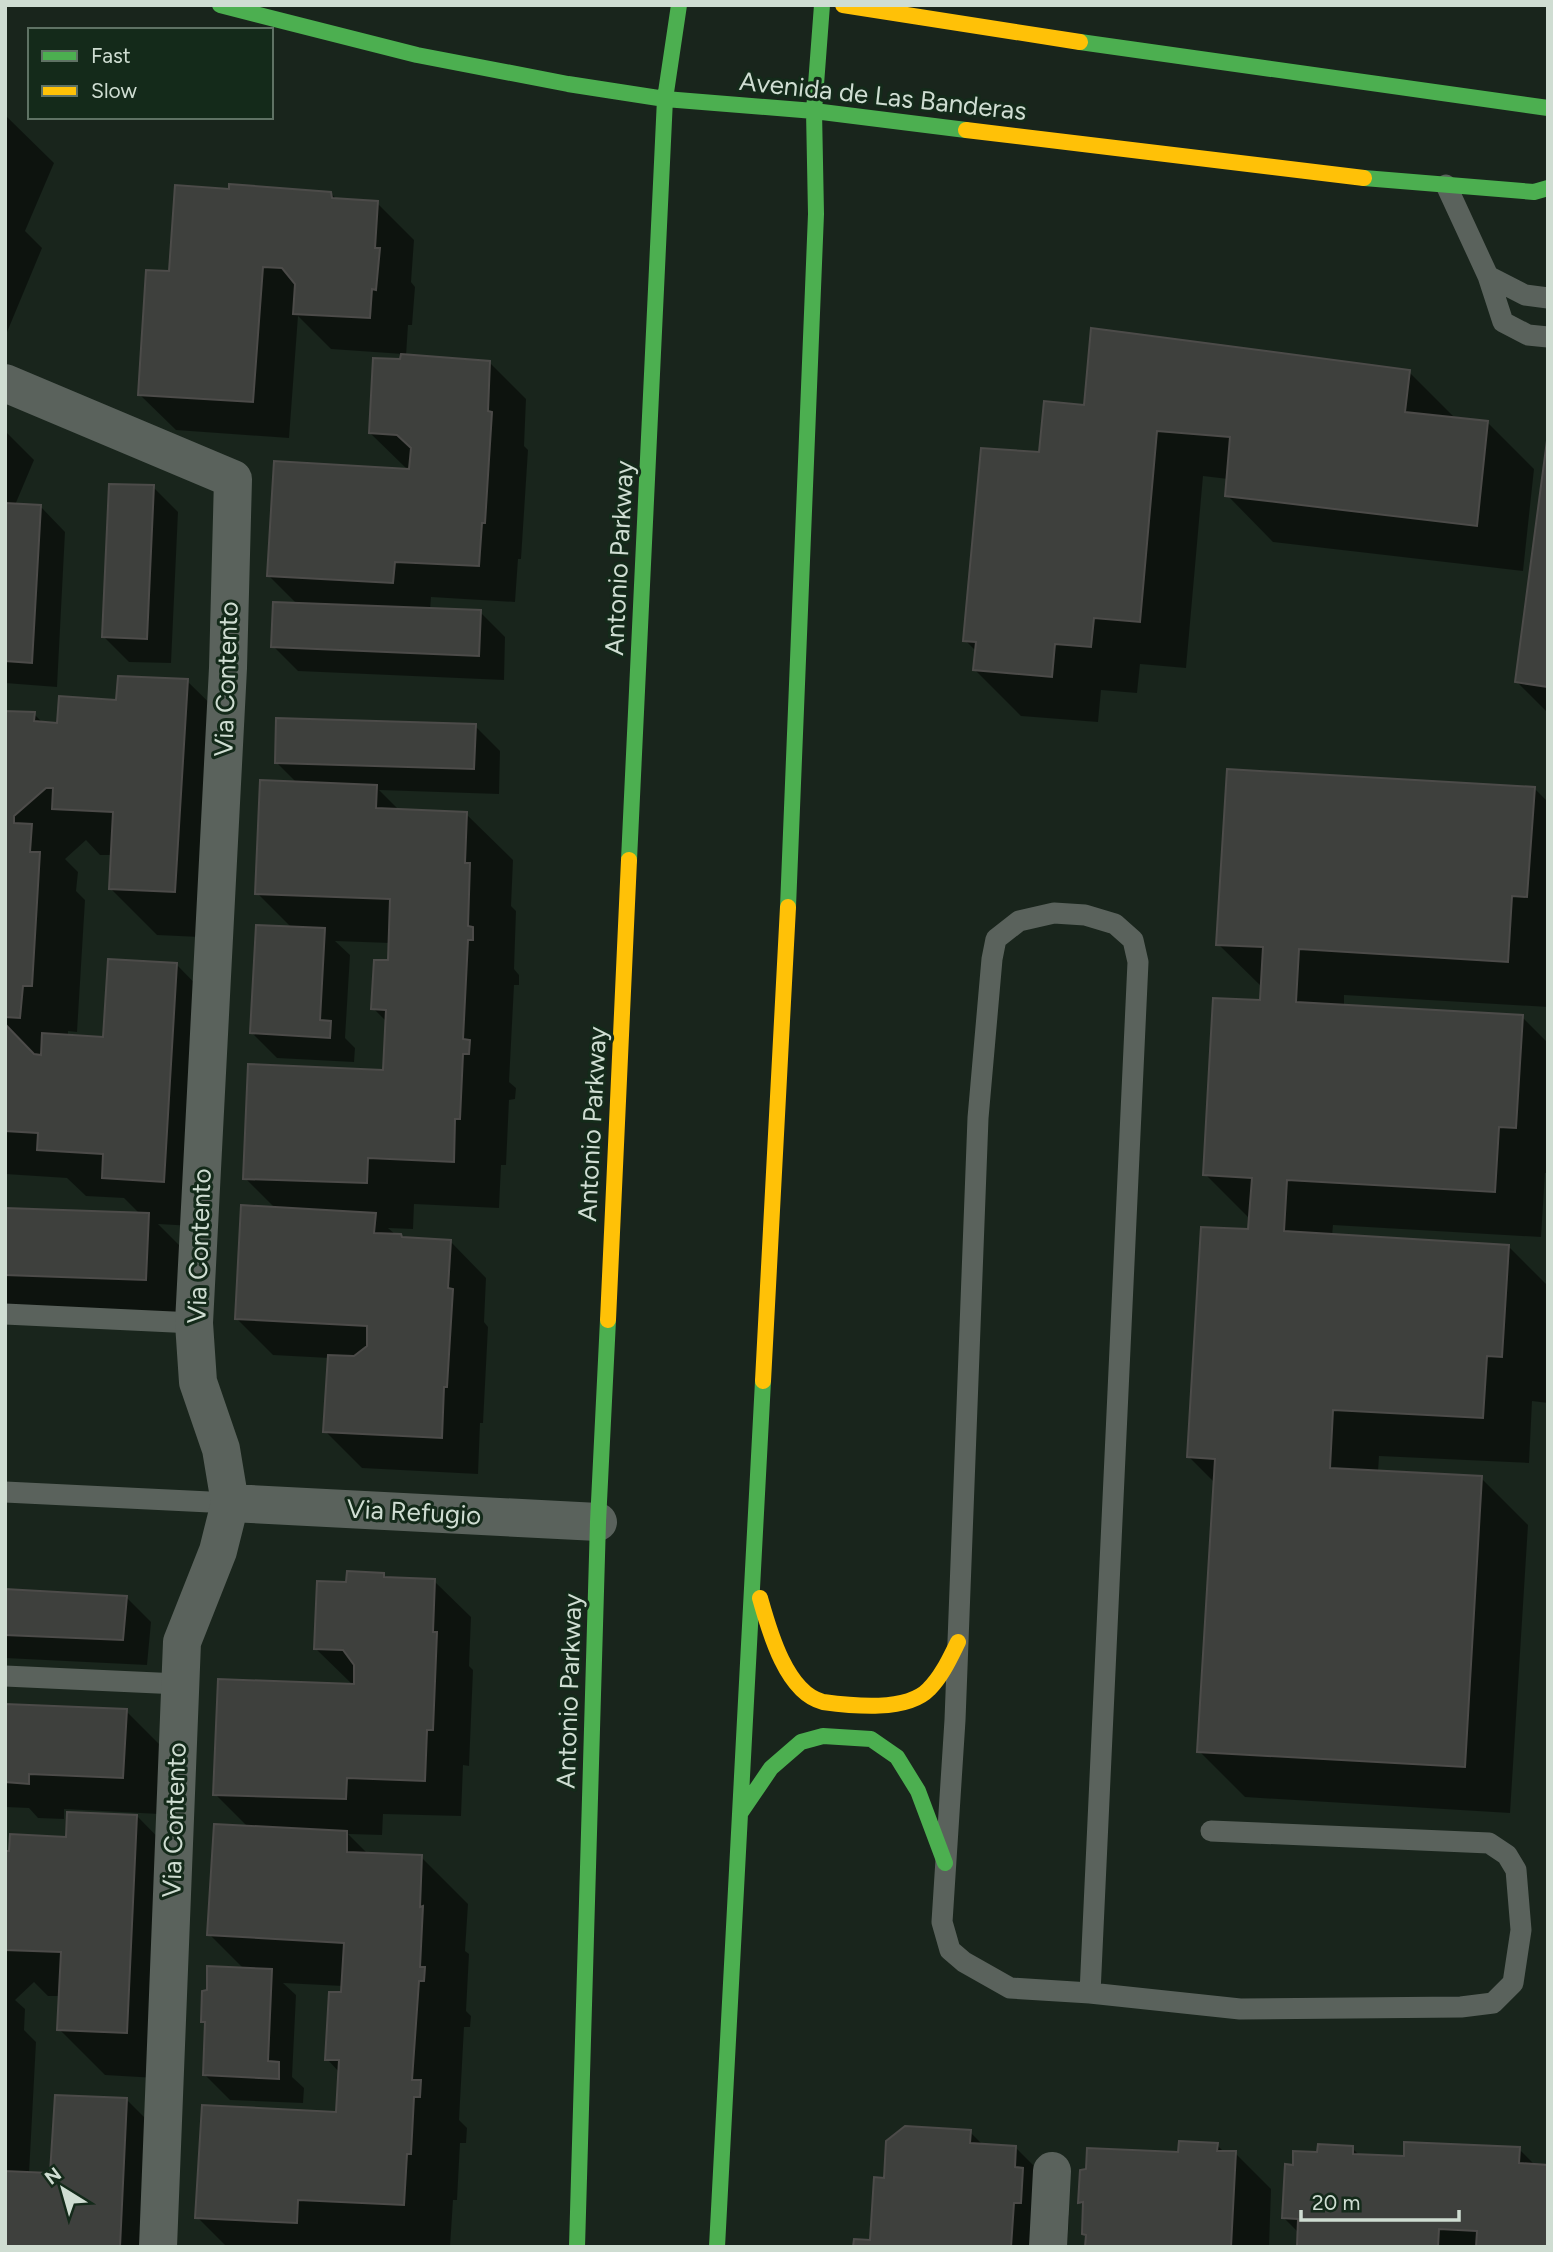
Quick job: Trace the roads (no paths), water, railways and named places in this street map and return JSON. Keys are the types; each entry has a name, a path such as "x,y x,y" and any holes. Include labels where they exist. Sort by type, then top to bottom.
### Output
{"main road":[{"name":"Avenida de Las Banderas","path":"220,5 416,55 568,85 665,99 814,111 1355,177 1534,192 1548,188"},
{"name":"Antonio Parkway","path":"576,2247 598,1522 665,99 679,5"},
{"path":"717,2247 794,794 815,227 814,111 822,5"},
{"path":"843,5 1174,56 1548,108"},
{"path":"753,1572 771,1639 794,1681 815,1700 888,1706 918,1701 940,1679 958,1642"},
{"path":"740,1812 771,1768 802,1742 822,1736 871,1739 897,1758 918,1791 946,1863"}],"street":[{"name":"Via Contento","path":"5,383 233,479 228,668 194,1323 198,1382 221,1449 230,1503 218,1551 182,1642 158,2247"},
{"name":"Via Refugio","path":"230,1503 598,1522"},
{"path":"1048,2247 1052,2171"}],"lane":[{"path":"1446,185 1488,276 1503,322 1528,335 1548,337"},
{"path":"1488,276 1525,295 1548,298"},
{"path":"1090,1993 1138,962 1133,940 1115,925 1085,915 1054,912 1019,921 996,939 992,959 978,1118 958,1642 942,1922 950,1950 964,1962 1010,1988 1240,2008 1461,2007 1493,2003 1513,1983 1521,1930 1516,1870 1507,1855 1489,1843 1211,1831"},
{"path":"5,1314 194,1323"},
{"path":"5,1492 230,1503"},
{"path":"5,1676 179,1684"}]}
